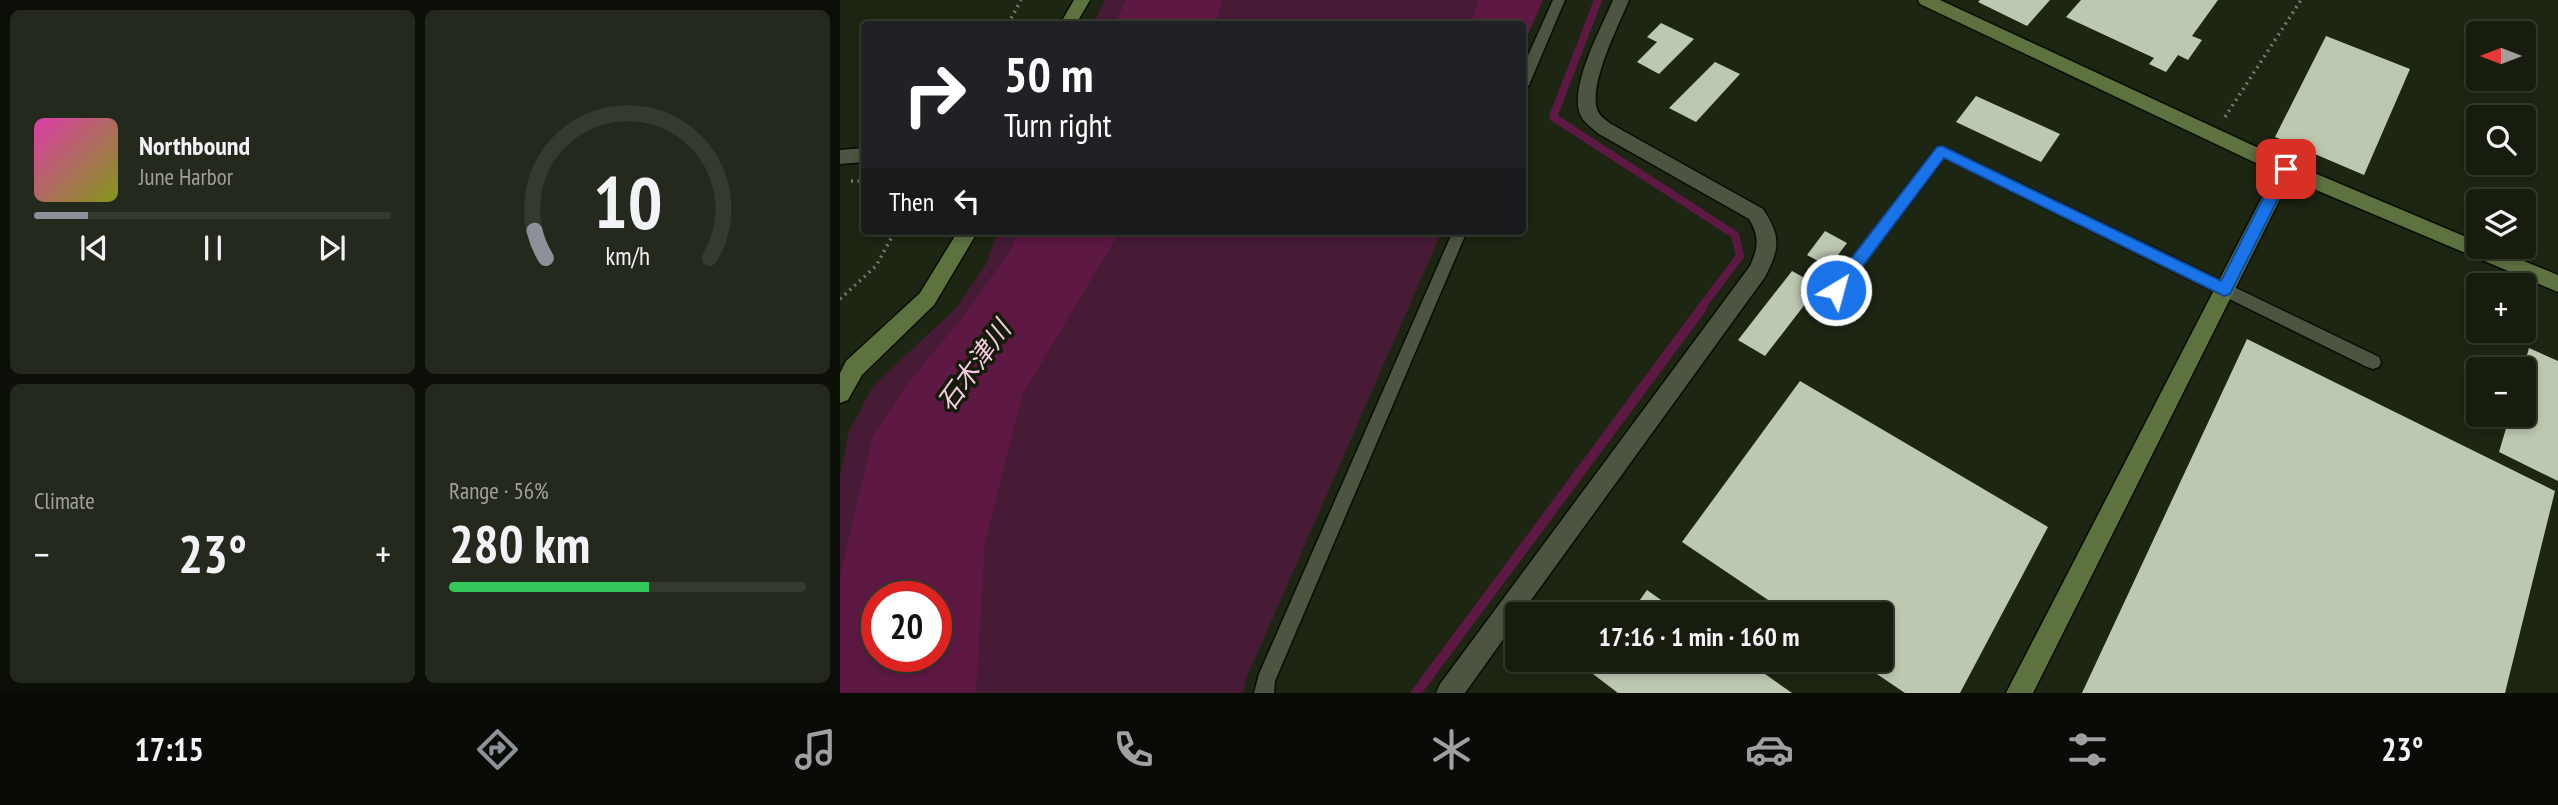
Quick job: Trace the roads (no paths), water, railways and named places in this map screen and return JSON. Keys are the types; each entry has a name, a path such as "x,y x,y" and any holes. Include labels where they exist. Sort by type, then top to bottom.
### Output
{"street":[{"path":"1071,21 1082,0"},
{"path":"1449,693 1758,271 1769,246 1769,232 1756,214 1605,129 1590,114 1586,100 1591,79 1621,0"},
{"path":"1926,0 2286,169 2558,284"},
{"path":"840,157 861,155"},
{"path":"2019,693 2286,169"},
{"path":"840,393 854,368 927,299 966,235"}],"lane":[{"path":"1526,76 1559,0"},
{"path":"1836,290 1942,151 2373,362"},
{"path":"1264,693 1266,681 1458,235"}],"water":[{"path":"1126,0 1222,0 1217,21 1116,21"},
{"path":"1479,0 1543,0 1526,39 1526,21 1472,21"},
{"name":"石木津川","path":"1017,235 1118,235 1022,395 985,542 976,693 840,693 840,576 873,436 908,383 965,314 1010,251"}],"waterway":[{"path":"1598,0 1553,117 1735,235 1740,256 1700,309"},
{"path":"1416,693 1702,308"}]}
